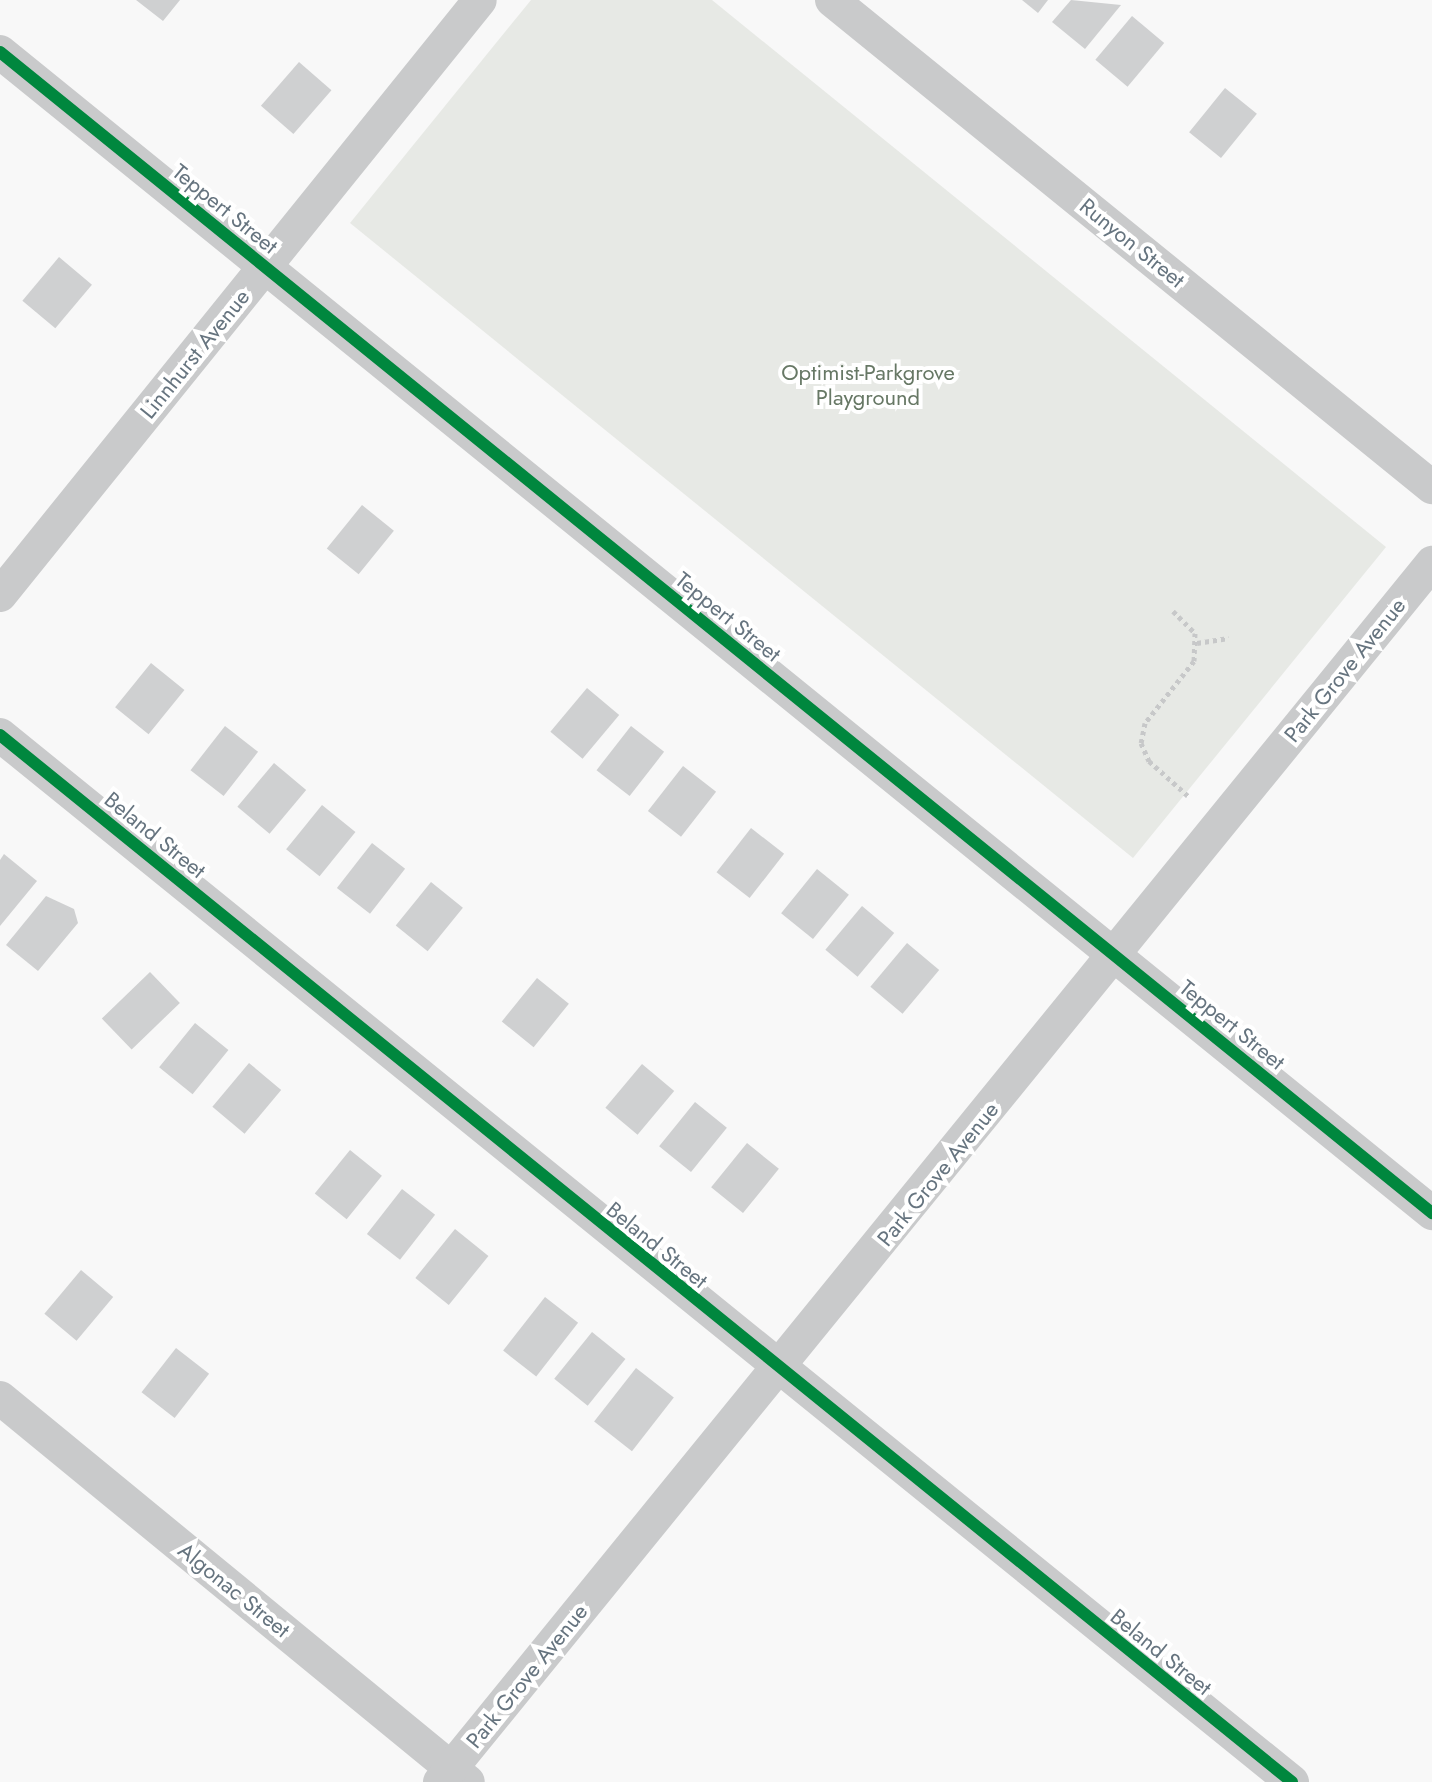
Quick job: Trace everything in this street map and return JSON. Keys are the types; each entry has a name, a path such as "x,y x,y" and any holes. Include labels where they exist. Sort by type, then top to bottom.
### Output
{"street":[{"name":"Linnhurst Avenue","path":"0,595 480,0"},
{"name":"Runyon Street","path":"832,0 1432,487"},
{"name":"Teppert Street","path":"0,52 1432,1213"},
{"name":"Park Grove Avenue","path":"453,1777 1432,563"},
{"name":"Beland Street","path":"0,735 779,1370 1292,1782"},
{"name":"Algonac Street","path":"0,1398 453,1777"}],"path":[{"path":"1173,611 1197,643 1194,661 1145,723 1141,743 1149,761 1188,796"},
{"path":"1197,643 1229,638"}],"green space":[{"name":"Optimist-Parkgrove Playground","path":"531,0 712,0 1386,547 1133,858 350,223"}],"building":[{"path":"136,0 180,0 163,21"},
{"path":"1022,0 1048,0 1038,13"},
{"path":"1071,0 1121,5 1085,49 1052,22"},
{"path":"1132,16 1164,43 1128,87 1095,60"},
{"path":"299,62 331,90 293,134 261,106"},
{"path":"1225,88 1257,114 1221,158 1189,132"},
{"path":"59,257 92,285 55,328 22,301"},
{"path":"362,505 394,531 359,574 327,549"},
{"path":"151,663 184,690 149,734 115,707"},
{"path":"587,688 619,715 583,759 550,732"},
{"path":"225,726 258,752 224,796 191,770"},
{"path":"631,726 664,752 630,796 597,770"},
{"path":"274,763 306,790 270,834 237,807"},
{"path":"683,766 716,792 681,837 648,811"},
{"path":"322,805 355,832 320,876 286,849"},
{"path":"751,828 784,854 750,898 717,872"},
{"path":"372,843 405,869 370,914 337,888"},
{"path":"4,854 37,881 0,926 0,860"},
{"path":"817,869 849,895 813,939 781,913"},
{"path":"431,882 463,908 428,951 396,926"},
{"path":"46,896 74,909 78,923 38,971 6,945"},
{"path":"862,906 894,933 858,977 825,950"},
{"path":"907,943 939,970 903,1014 870,987"},
{"path":"150,972 180,1003 132,1049 102,1019"},
{"path":"537,978 569,1004 534,1047 502,1022"},
{"path":"195,1023 228,1050 193,1094 159,1067"},
{"path":"249,1063 281,1090 245,1134 212,1107"},
{"path":"642,1064 674,1091 638,1135 605,1108"},
{"path":"695,1102 727,1128 691,1172 659,1146"},
{"path":"747,1143 779,1169 743,1213 711,1187"},
{"path":"350,1150 382,1176 347,1219 315,1194"},
{"path":"402,1189 435,1215 400,1260 367,1234"},
{"path":"455,1229 488,1256 449,1305 415,1278"},
{"path":"81,1270 113,1297 77,1341 44,1314"},
{"path":"545,1297 578,1323 536,1376 503,1351"},
{"path":"592,1332 625,1359 588,1406 554,1379"},
{"path":"176,1348 209,1374 175,1418 142,1392"},
{"path":"636,1368 674,1398 632,1451 594,1422"}],"cycle path":[{"path":"0,52 1432,1213"},
{"path":"0,735 1292,1782"}]}
